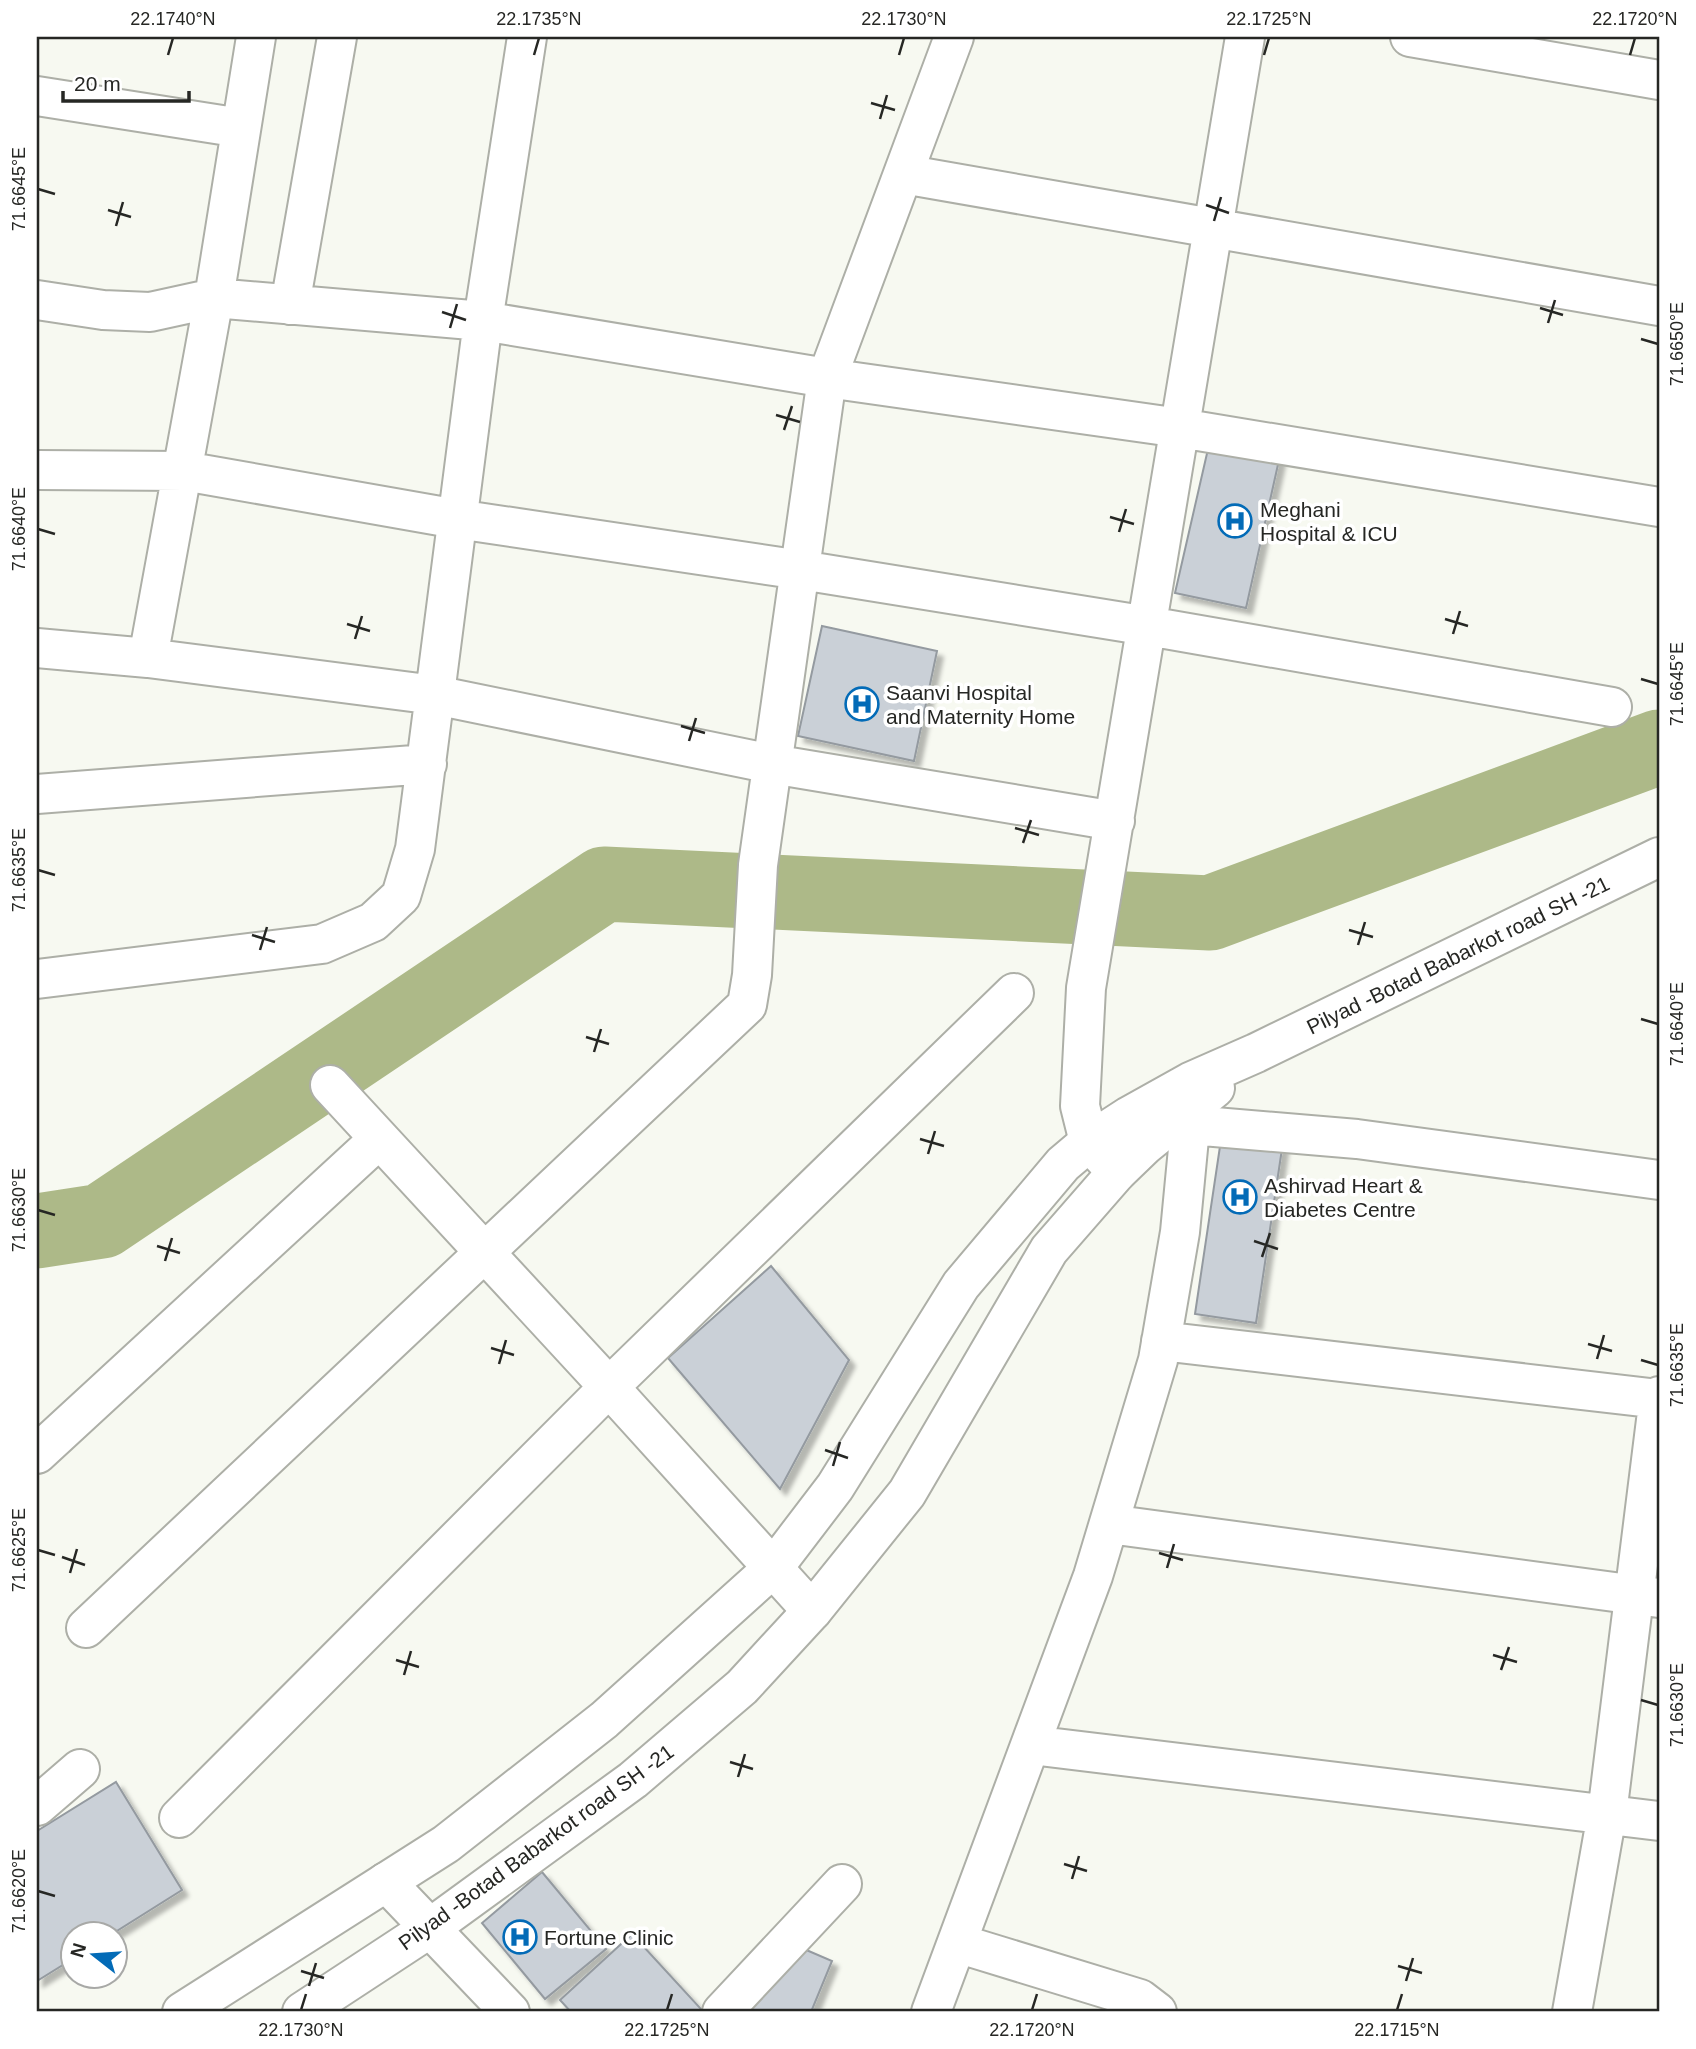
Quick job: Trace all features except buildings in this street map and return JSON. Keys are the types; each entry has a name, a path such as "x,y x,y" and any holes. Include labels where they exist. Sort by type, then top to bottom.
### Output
{"street":[{"path":"148,658 184,471 256,37"},
{"path":"290,305 337,37"},
{"path":"37,979 322,944 373,922 401,896 415,849 483,321 527,37"},
{"path":"86,1628 747,1004 752,975 758,865 827,378 954,37"},
{"path":"1117,1172 1088,1142 1080,1106 1086,988 1245,37"},
{"path":"1410,37 1659,80"},
{"path":"37,96 241,128"},
{"path":"903,174 1659,306"},
{"path":"37,300 103,310 150,312 214,298 483,321 827,378 1180,428 1659,507"},
{"path":"37,470 184,471 457,519 801,570 1148,626 1612,707"},
{"path":"37,648 148,658 435,695 772,764 1115,821"},
{"path":"37,794 427,764"},
{"name":"Pilyad -Botad Babarkot road SH -21","path":"182,2012 446,1844 604,1720 774,1567 835,1487 961,1285 1063,1164 1088,1142 1190,1082 1256,1053 1659,857"},
{"path":"179,1818 609,1387 1014,993"},
{"name":"Pilyad -Botad Babarkot road SH -21","path":"302,2012 430,1928 633,1780 742,1687 812,1611 907,1493 1049,1250 1117,1172 1191,1116 1256,1053"},
{"path":"330,1086 812,1611"},
{"path":"931,2012 1093,1576 1158,1360 1180,1232 1191,1116 1659,1180"},
{"path":"37,1454 379,1139"},
{"path":"1161,1341 1659,1398 1647,1596 1572,2012"},
{"path":"1109,1524 1647,1596"},
{"path":"1031,1745 1659,1821"},
{"path":"37,1806 80,1769"},
{"path":"387,1882 510,2012"},
{"path":"722,2012 842,1884"},
{"path":"957,1943 1140,1999 1157,2012"}],"waterway":[{"path":"37,1231 102,1221 604,884 1210,913 1659,747"}],"place":[{"name":"Meghani Hospital & ICU","path":"1235,521"},
{"name":"Saanvi Hospital and Maternity Home","path":"862,704"},
{"name":"Ashirvad Heart & Diabetes Centre","path":"1240,1197"},
{"name":"Fortune Clinic","path":"520,1937"}]}
